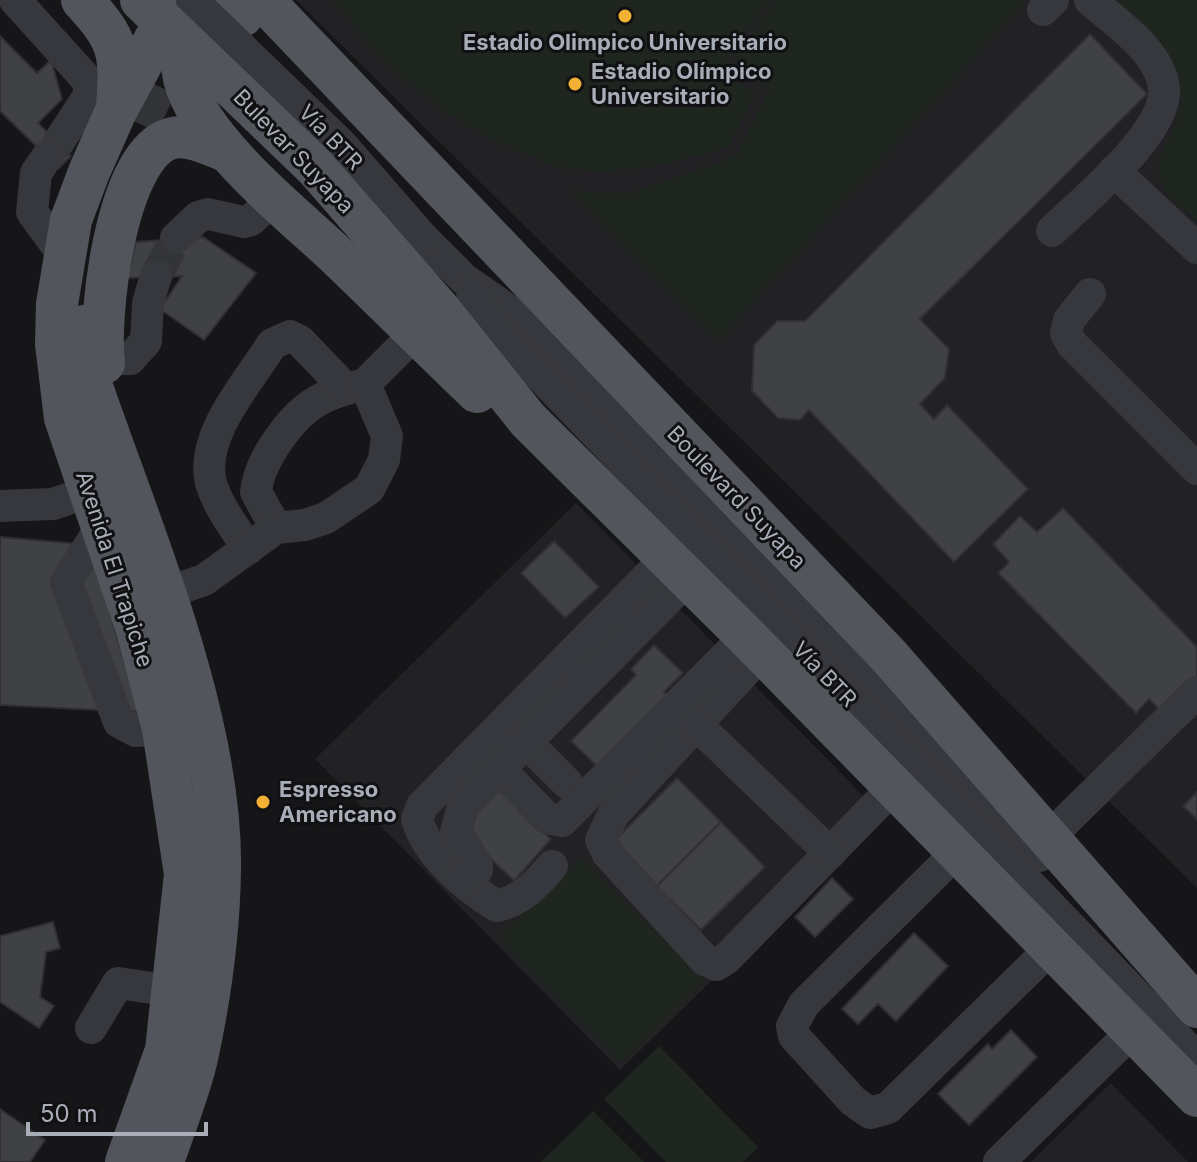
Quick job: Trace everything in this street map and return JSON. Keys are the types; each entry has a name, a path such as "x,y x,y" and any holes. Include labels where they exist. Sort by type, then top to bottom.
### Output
{"main road":[{"path":"82,0 109,31 117,46 127,117"},
{"name":"Bulevar Suyapa","path":"141,0 315,167 440,307"},
{"name":"Avenida El Trapiche","path":"126,1162 166,1050 185,874 163,729 103,492 82,298 96,216 127,117 168,15 185,0"},
{"path":"240,5 208,21 189,37 183,51 184,83 226,151 276,197 440,307 528,420 754,644 1197,1096"},
{"name":"Boulevard Suyapa","path":"240,5 356,96 889,656 1197,1007"},
{"name":"Avenida El Trapiche","path":"127,117 71,220 57,304 56,344 65,418 103,492 163,594 197,701 215,803 220,870 211,966 197,1059 163,1162"},
{"path":"197,701 159,629 123,516 103,492 107,272 131,185 151,152 174,137 189,138 226,151"}],"street":[{"path":"15,0 90,83 88,97 36,173 32,212 54,242 65,250"},
{"name":"Vía BTR","path":"192,0 342,145 423,238 440,307"},
{"path":"1052,231 1114,171 1148,131 1161,106 1164,87 1154,65 1136,40 1090,0"},
{"path":"1114,171 1197,248"},
{"path":"176,238 198,217 208,214 244,222 251,220 276,197"},
{"path":"104,359 130,359 146,341 148,303 156,276"},
{"path":"1090,294 1069,320 1066,333 1072,344 1197,469"},
{"path":"276,528 256,492 264,463 293,424 320,399 355,387 440,307"},
{"name":"Vía BTR","path":"440,307 517,316 1197,1019"},
{"name":"Vía BTR","path":"440,307 497,331 1197,1058"},
{"path":"163,594 204,580 248,549 276,528 305,525 326,518 362,495 377,476 384,460 387,436 355,387 290,336 272,344 221,427 209,456 211,483 222,509 248,549"},
{"path":"0,506 53,504 103,492"},
{"path":"103,492 66,582 119,722 136,731 163,729"},
{"path":"552,866 525,892 509,903 497,906 472,891 420,830 417,819 429,799 489,758 525,741 678,568"},
{"path":"461,879 477,870 477,864 456,832 459,814 489,758 678,568"},
{"path":"489,758 547,818 562,821 754,644"},
{"path":"754,644 697,725 613,815 601,840 608,854 705,960 716,965 726,959 894,787"},
{"path":"1049,837 1197,692"},
{"path":"114,713 118,748"},
{"path":"697,725 830,853"},
{"path":"525,741 567,783"},
{"path":"429,799 459,814"},
{"path":"957,852 804,1004 794,1018 794,1036 853,1101 870,1113 888,1108 1051,948"},
{"path":"91,1028 118,983 172,991"},
{"path":"999,1162 1133,1031"}],"shaded area":[{"path":"296,0 1197,0 1197,888 405,108"},
{"name":"Estadio Olímpico Universitario","path":"335,0 768,0 718,74 756,94 727,148 665,164 601,171 554,166 468,126 395,70 353,25"},
{"path":"776,0 1026,0 718,341 569,191 628,194 736,156 771,88 731,67"},
{"path":"1111,0 1197,0 1197,220 1168,195 1158,173 1163,148 1180,112 1180,87 1159,51"},
{"path":"576,503 882,815 620,1070 315,759"},
{"path":"582,858 704,981 621,1062 499,938"},
{"path":"659,1046 758,1147 743,1162 666,1162 604,1099"},
{"path":"1111,1083 1188,1162 1031,1162"},
{"path":"593,1111 644,1162 541,1162"}],"building":[{"path":"1090,34 1147,94 920,319 949,349 945,378 920,404 934,419 947,405 1028,489 954,562 809,410 800,420 778,418 752,391 754,345 777,321 805,321"},
{"path":"0,36 37,73 51,60 62,99 38,123 71,156 59,168 0,111"},
{"path":"203,237 256,273 204,340 160,309 182,276 127,278 136,242"},
{"path":"1063,508 1197,647 1197,685 1166,716 1149,699 1136,713 998,573 1009,562 993,544 1020,516 1037,532"},
{"path":"0,537 90,545 139,712 0,705"},
{"path":"554,541 599,587 565,618 521,573"},
{"path":"654,645 683,673 664,692 670,697 599,768 571,741 636,675 631,669"},
{"path":"677,778 721,822 657,886 613,842"},
{"path":"496,788 551,839 514,881 462,831"},
{"path":"1197,792 1197,820 1183,806"},
{"path":"721,822 765,867 701,930 657,886"},
{"path":"832,878 853,899 815,937 795,917"},
{"path":"53,922 60,948 46,952 40,997 54,1006 39,1028 0,1002 0,936"},
{"path":"914,933 948,966 896,1021 878,1004 858,1024 842,1009"},
{"path":"1011,1030 1037,1057 969,1125 938,1094 988,1044 992,1049"},
{"path":"0,1109 45,1140 30,1162 0,1162"}],"tunnel":[{"path":"138,123 173,52 183,22"},
{"path":"156,276 176,238"}],"place":[{"name":"Estadio Olimpico Universitario","path":"625,16"},
{"name":"Estadio Olímpico Universitario","path":"575,84"},
{"name":"Espresso Americano","path":"263,802"}]}
